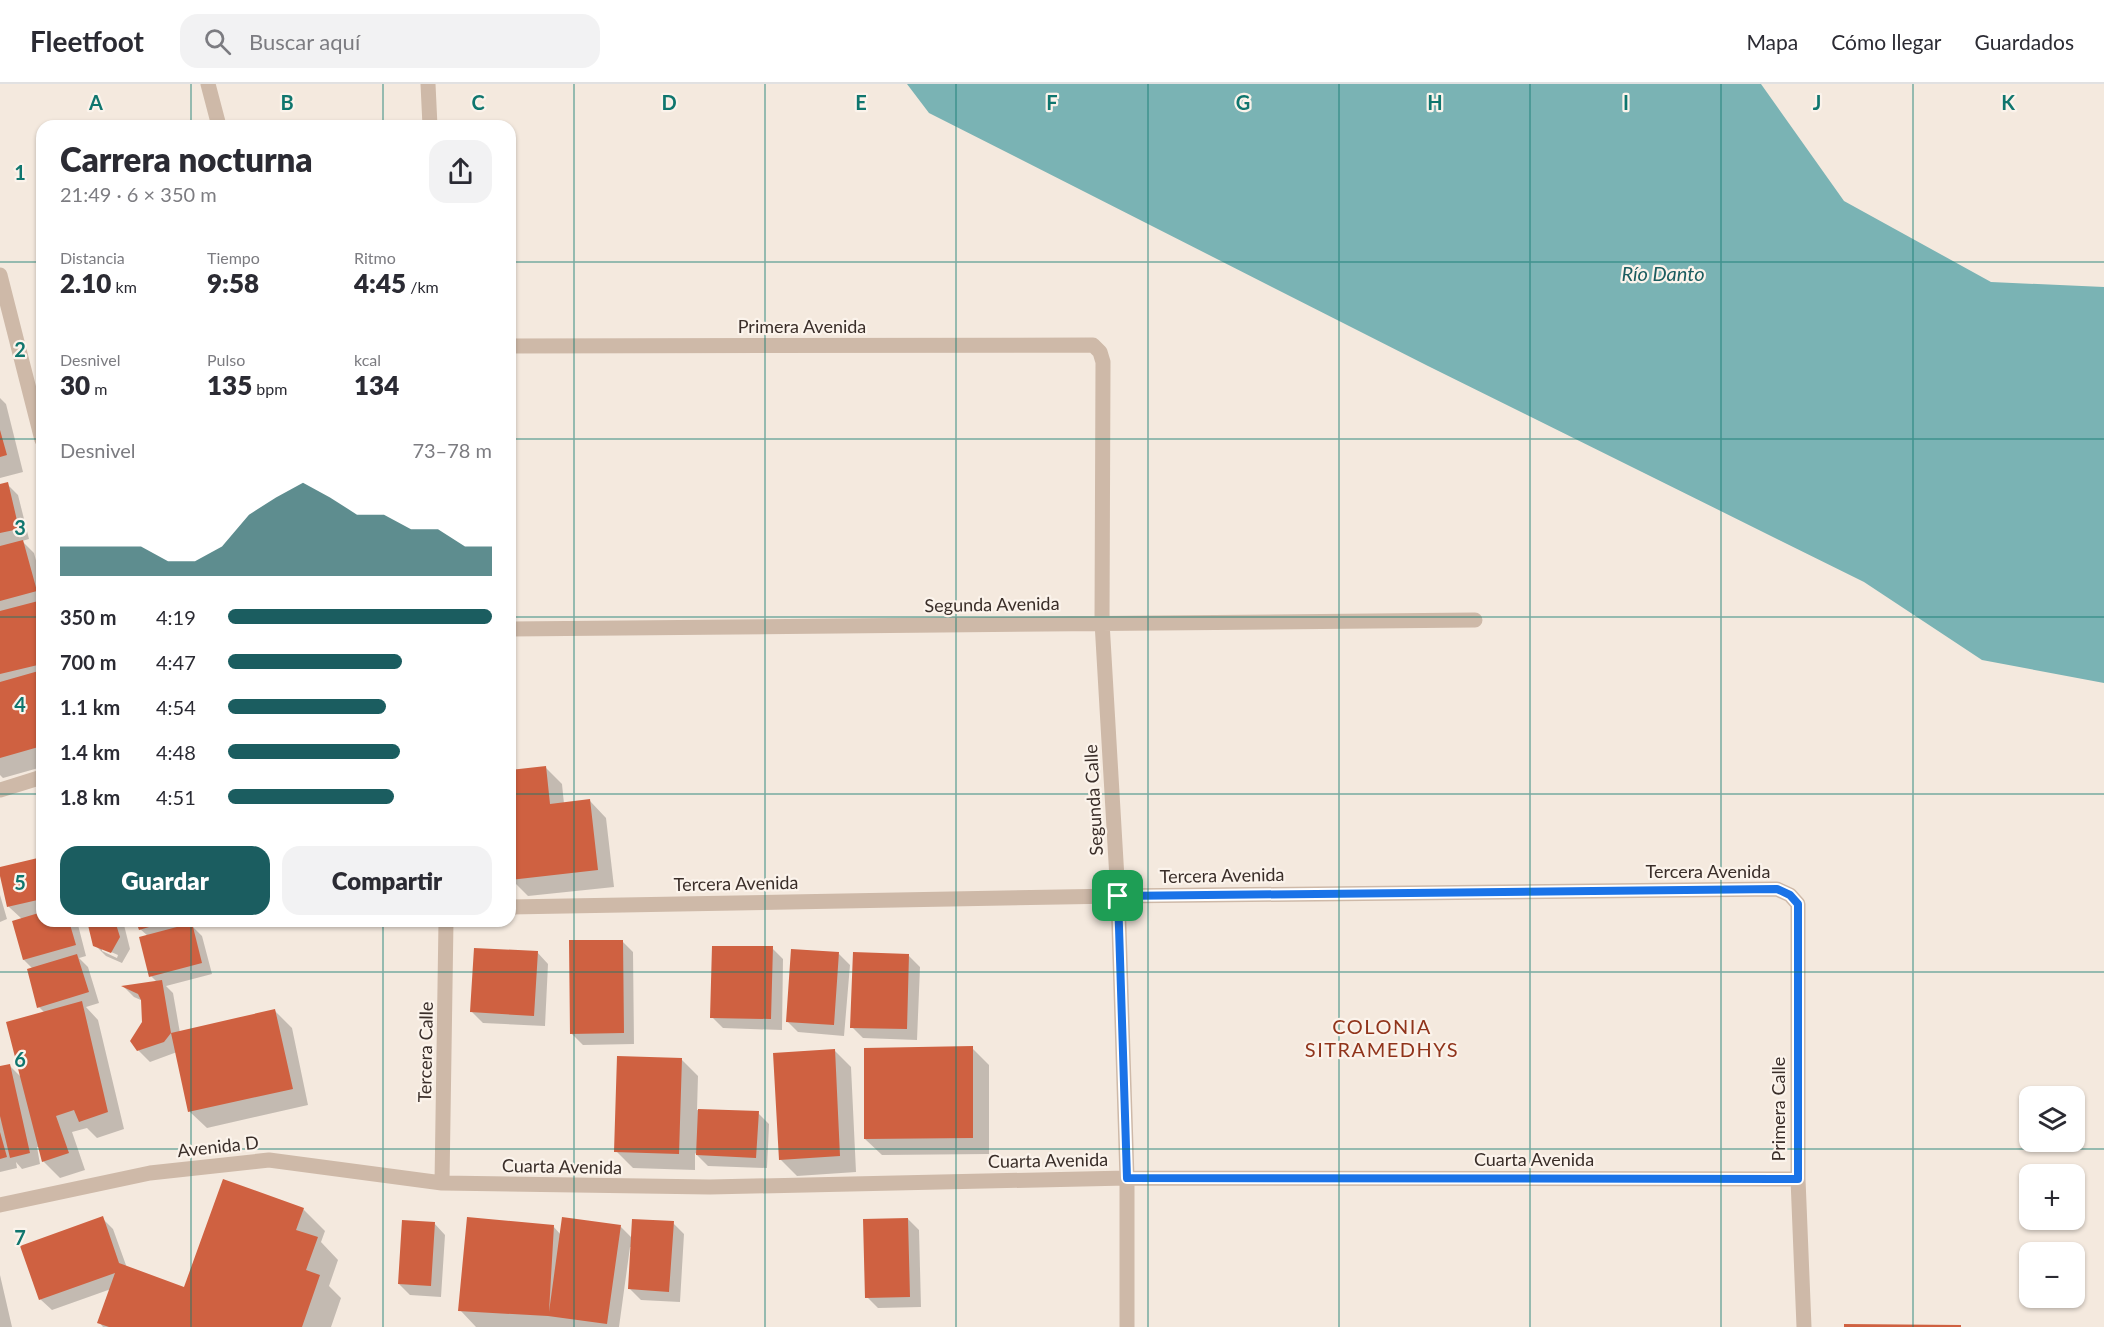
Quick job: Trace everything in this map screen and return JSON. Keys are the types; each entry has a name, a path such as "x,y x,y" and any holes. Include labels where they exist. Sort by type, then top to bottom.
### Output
{"street":[{"path":"208,84 217,120"},
{"path":"428,84 430,120"},
{"path":"0,275 36,416"},
{"name":"Primera Avenida","path":"516,346 1093,345"},
{"name":"Segunda Calle","path":"1093,345 1100,352 1103,362 1102,622 1118,896 1127,1178 1127,1327"},
{"name":"Segunda Avenida","path":"516,629 1475,620"},
{"path":"0,790 36,779"},
{"name":"Tercera Avenida","path":"516,907 1118,896 1777,889 1790,895"},
{"name":"Primera Calle","path":"1790,895 1798,904 1798,1179 1804,1327"},
{"name":"Tercera Calle","path":"442,1184 446,927"},
{"name":"Avenida D","path":"0,1205 150,1173 268,1160 442,1184"},
{"name":"Cuarta Avenida","path":"442,1184 710,1187 1127,1178 1798,1179"}],"water":[{"name":"Río Danto","path":"907,84 1761,84 1844,201 1991,282 2104,287 2104,683 1982,660 1864,582 1428,366 929,113"}],"building":[{"path":"0,430 7,455 0,457"},
{"path":"8,482 19,529 0,533 0,484"},
{"path":"23,540 36,591 0,601 0,546"},
{"path":"36,602 36,665 0,674 0,611"},
{"path":"36,672 36,748 0,758 0,682"},
{"path":"546,766 550,804 590,799 598,870 516,879 516,769"},
{"path":"36,858 36,900 7,907 0,867"},
{"path":"36,914 36,927 71,927 76,945 23,960 12,921"},
{"path":"88,927 117,927 120,937 111,953 93,946"},
{"path":"177,927 193,927 202,963 149,977 139,937"},
{"path":"569,940 623,940 624,1033 570,1034"},
{"path":"712,946 773,946 771,1019 710,1018"},
{"path":"474,948 538,951 534,1016 470,1012"},
{"path":"791,949 839,952 834,1025 786,1022"},
{"path":"853,952 909,954 907,1029 850,1028"},
{"path":"77,954 89,992 37,1008 27,969"},
{"path":"162,980 171,1033 164,1042 137,1051 130,1041 142,1022 141,1000 138,994 121,986"},
{"path":"82,1001 108,1112 79,1122 74,1110 56,1116 69,1153 42,1162 6,1022"},
{"path":"275,1009 293,1089 188,1112 171,1033"},
{"path":"973,1046 973,1138 864,1139 864,1048"},
{"path":"835,1049 840,1156 779,1160 773,1053"},
{"path":"617,1056 682,1058 679,1154 614,1152"},
{"path":"10,1064 30,1153 10,1158 0,1116 0,1066"},
{"path":"698,1109 759,1111 756,1158 696,1155"},
{"path":"0,1132 7,1157 0,1159"},
{"path":"223,1179 304,1208 296,1230 318,1237 306,1270 320,1275 302,1327 109,1327 97,1323 115,1273 39,1300 20,1246 103,1216 119,1263 184,1287"},
{"path":"467,1217 554,1225 549,1312 562,1217 621,1225 607,1324 548,1316 458,1311"},
{"path":"908,1218 910,1297 865,1298 863,1219"},
{"path":"632,1219 674,1221 669,1292 628,1289"},
{"path":"402,1220 435,1222 431,1286 398,1284"},
{"path":"1844,1324 1961,1325 1961,1327 1844,1327"}],"district":[{"name":"COLONIA SITRAMEDHYS","path":"1382,1038"}],"route":[{"path":"1777,889 1790,895 1798,904 1798,1179 1127,1178 1118,896 1777,889"}]}
